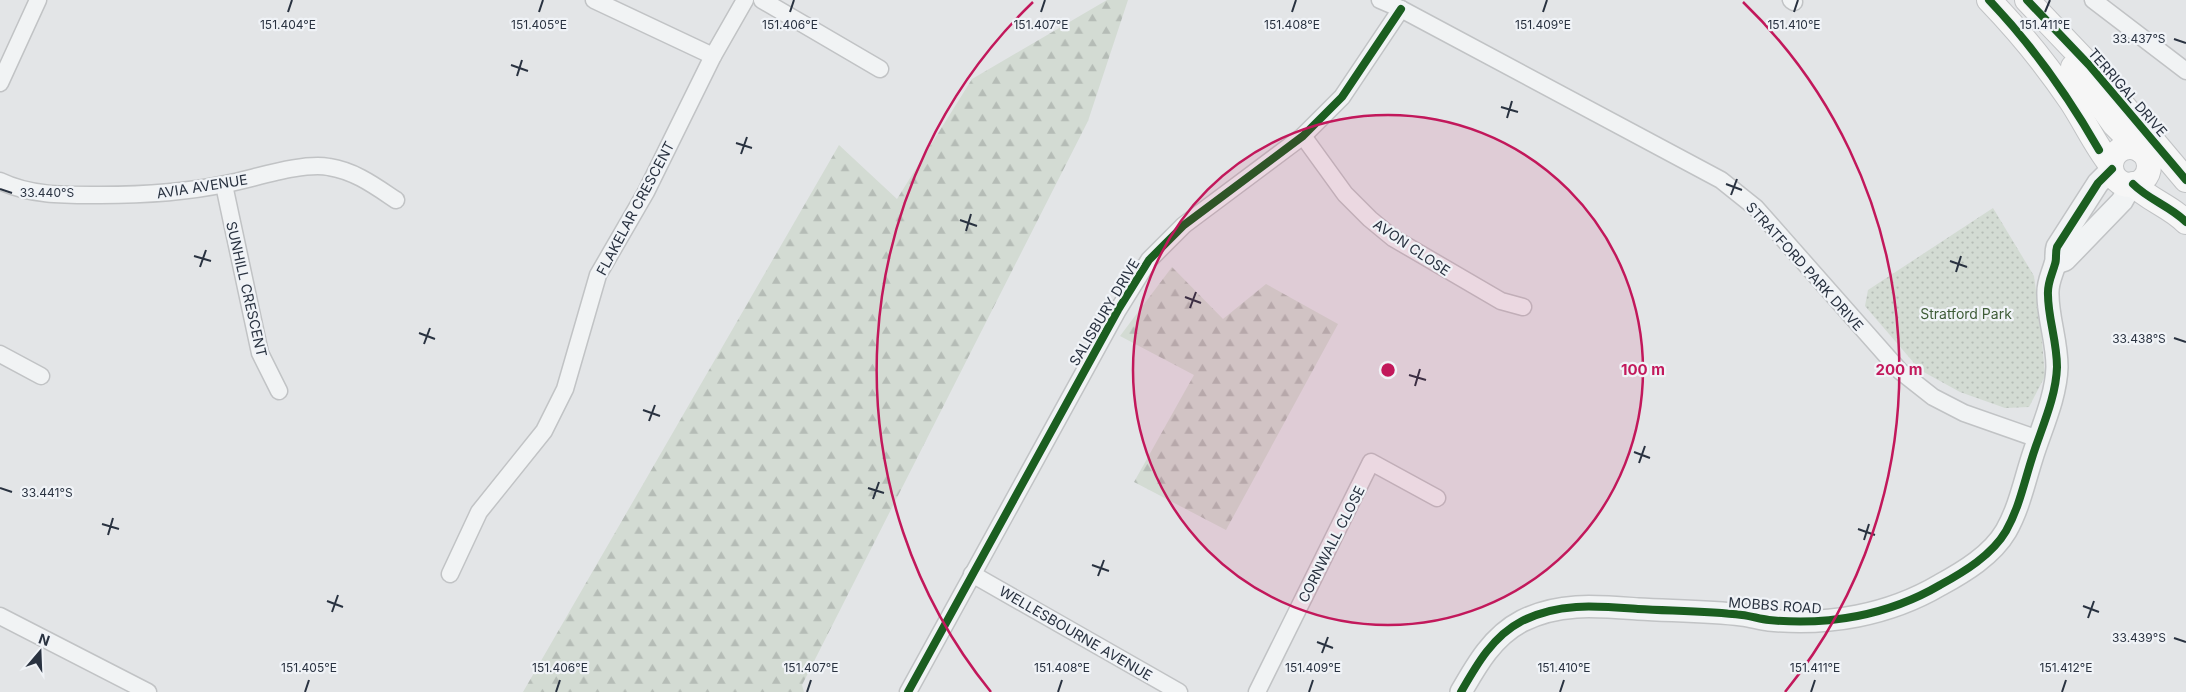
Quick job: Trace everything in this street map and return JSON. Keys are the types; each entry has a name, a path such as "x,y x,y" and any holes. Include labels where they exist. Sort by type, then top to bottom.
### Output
{"main road":[{"path":"1989,0 2050,72 2071,102 2105,167 2118,180 2132,184 2139,183 2146,176 2149,166 2144,154 2130,147 2123,148 2105,167"},
{"name":"TERRIGAL DRIVE","path":"2013,0 2067,59 2114,124 2161,169 2186,197"},
{"name":"TERRIGAL DRIVE","path":"2027,0 2089,65 2186,180"},
{"path":"2132,184 2144,195 2166,206 2186,222"}],"street":[{"path":"0,82 38,0"},
{"path":"594,0 713,56"},
{"name":"FLAKELAR CRESCENT","path":"450,574 479,512 544,431 565,390 598,275 646,192 713,56 745,0"},
{"path":"762,0 880,69"},
{"name":"STRATFORD PARK DRIVE","path":"1380,0 1401,9 1721,180 1756,208 1900,371 1933,398 1964,413 2038,440"},
{"path":"2093,0 2186,70"},
{"name":"SALISBURY DRIVE","path":"908,692 1118,310 1149,260 1184,225 1303,136 1342,97 1401,9"},
{"name":"AVON CLOSE","path":"1303,136 1345,194 1370,219 1393,238 1501,301 1523,307"},
{"name":"AVIA AVENUE","path":"0,181 33,192 65,195 155,195 224,185 279,171 328,166 362,177 396,200"},
{"name":"MOBBS ROAD","path":"1461,692 1477,664 1491,645 1506,632 1522,621 1565,607 1595,606 1732,614 1768,620 1809,622 1855,617 1909,600 1934,589 1962,573 1984,556 2004,534 2017,509 2053,393 2057,370 2057,348 2048,298 2048,285 2056,263 2057,247 2105,167"},
{"path":"2056,263 2065,260 2122,201 2132,184"},
{"name":"SUNHILL CRESCENT","path":"224,185 260,353 278,391"},
{"path":"0,354 41,376"},
{"name":"CORNWALL CLOSE","path":"1257,692 1371,462 1437,498"},
{"name":"WELLESBOURNE AVENUE","path":"972,574 1179,692"},
{"path":"0,616 148,692"}],"green space":[{"path":"1107,0 1128,0 1088,121 802,685 804,692 523,692 839,145 897,199 972,79"},
{"name":"Stratford Park","path":"1993,208 2034,276 2045,376 2029,407 2005,408 1960,392 1920,370 1865,306 1868,290"},
{"path":"1172,267 1223,319 1266,284 1338,324 1226,530 1134,482 1194,375 1120,336"}],"cycle path":[{"path":"1989,0 2020,35 2048,72 2075,110 2099,150"},
{"path":"2027,0 2089,65 2186,180"},
{"path":"908,692 1118,310 1149,260 1184,225 1303,136 1342,97 1401,9"},
{"path":"1461,692 1480,661 1502,634 1522,621 1550,611 1593,606 1745,615 1769,620 1813,621 1836,619 1858,616 1900,604 1940,585 1977,562 2000,540 2011,522 2051,402 2057,367 2056,348 2048,304 2048,291 2056,262 2057,247 2098,183 2112,169"},
{"path":"2133,184 2186,222"}]}
